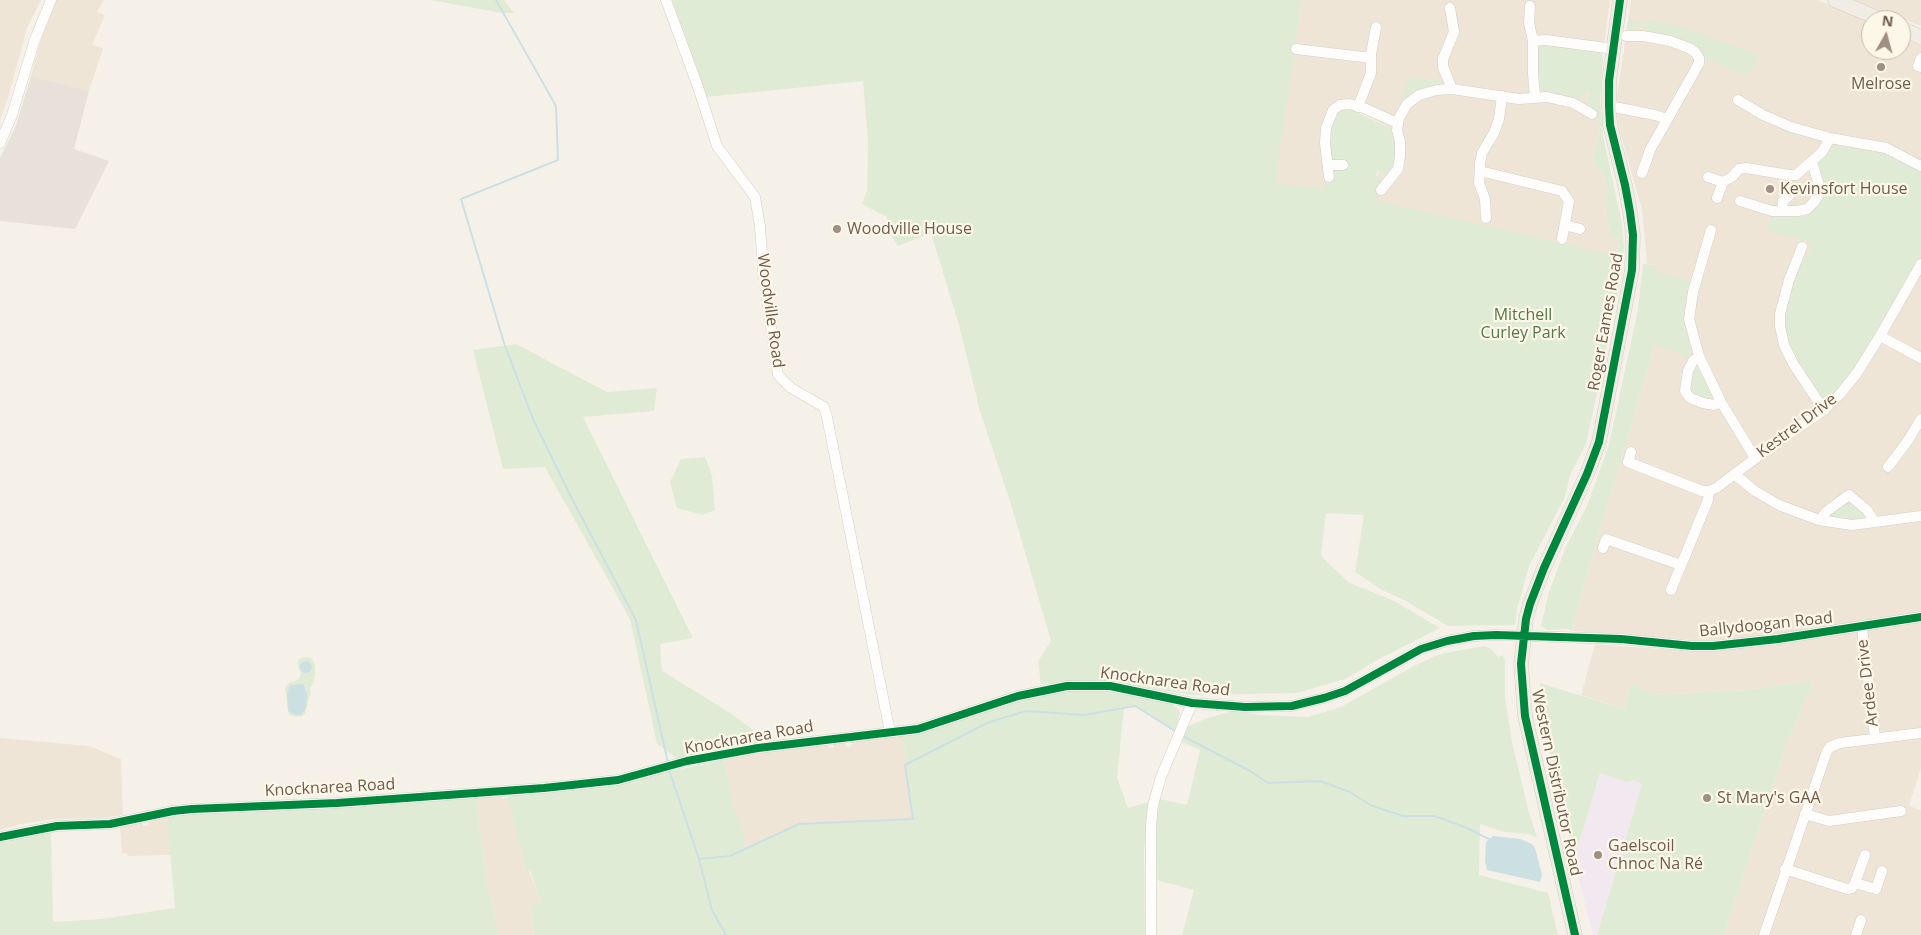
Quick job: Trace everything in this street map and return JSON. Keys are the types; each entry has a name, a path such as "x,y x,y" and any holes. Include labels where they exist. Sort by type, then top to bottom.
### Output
{"main road":[{"name":"Roger Eames Road","path":"1524,636 1530,604 1544,568 1588,474 1599,442 1632,270 1633,235 1630,212 1610,125 1609,106 1609,81 1620,0"},
{"path":"1835,0 1861,11"},
{"name":"Western Distributor Road","path":"1524,636 1521,668 1525,716 1575,935"}],"street":[{"path":"0,143 12,115 34,42 50,0"},
{"name":"Woodville Road","path":"666,0 698,87 717,146 755,197 778,375 791,388 824,407 828,416 890,732"},
{"path":"1530,6 1528,23 1533,42 1533,74 1536,97"},
{"path":"1450,8 1454,32 1443,59 1443,67 1452,89"},
{"path":"1358,107 1371,73 1371,58 1376,27"},
{"path":"1626,36 1644,31 1689,48 1699,58 1696,68 1650,150 1642,173"},
{"path":"1533,42 1546,40 1614,49"},
{"path":"1296,49 1310,46 1371,58"},
{"path":"1921,58 1918,66 1921,67"},
{"path":"1383,183 1398,169 1400,156 1397,123 1406,104 1419,95 1437,90 1452,89 1519,99 1547,97 1581,107 1592,114"},
{"path":"1486,218 1485,199 1479,183 1482,152 1494,133 1499,119 1502,96"},
{"path":"1581,107 1585,96"},
{"path":"1738,100 1763,115 1791,127 1830,138 1886,148 1921,166"},
{"path":"1329,178 1325,143 1326,128 1333,110 1340,105 1350,104 1397,123"},
{"path":"1609,106 1667,119"},
{"path":"1717,198 1722,182 1732,177 1739,169 1746,168 1788,176 1796,175 1822,152 1830,138"},
{"path":"1740,201 1772,211 1807,209 1818,196 1819,185 1812,162"},
{"path":"1328,165 1343,165"},
{"path":"1480,171 1562,191 1569,201 1562,239"},
{"path":"1708,177 1722,182"},
{"path":"1782,211 1783,201 1792,192"},
{"path":"1565,225 1580,229"},
{"path":"1711,230 1693,292 1688,319 1699,356 1721,402 1755,458"},
{"path":"1802,247 1789,280 1780,314 1780,326 1784,345 1794,365 1824,410"},
{"name":"Kestrel Drive","path":"1709,491 1716,488 1824,410 1840,394 1858,373 1921,264"},
{"path":"1880,336 1921,358"},
{"path":"1699,356 1688,371 1685,391 1690,398 1703,403 1714,405 1721,402"},
{"path":"1888,467 1921,419"},
{"path":"1631,452 1628,462 1702,491 1709,491 1708,500 1670,590"},
{"path":"1734,474 1748,486 1779,505 1835,524 1852,524 1921,516"},
{"path":"1819,520 1827,511 1848,495 1867,510 1874,521"},
{"path":"1603,548 1606,539 1681,565"},
{"name":"Ballydoogan Road","path":"1524,636 1621,638 1699,646 1739,644 1862,628 1921,618"},
{"name":"Ardee Drive","path":"1862,628 1875,737"},
{"name":"Knocknarea Road","path":"0,837 57,826 123,822 173,811 337,803 544,788 618,780 676,764 758,748 925,727 1018,696 1067,686 1110,686 1192,703 1245,707 1276,707 1303,704 1345,691 1411,654 1432,646 1474,636 1524,636"},
{"path":"1151,935 1151,826 1153,805 1161,777 1192,703"},
{"path":"1764,935 1785,869 1830,747 1840,742 1921,733"},
{"path":"1805,814 1830,821 1901,812"},
{"path":"1785,869 1848,889 1852,888 1855,883 1865,855"},
{"path":"1855,883 1881,891 1882,871"},
{"path":"1856,935 1860,920"}],"shaded area":[{"path":"0,0 41,0 27,28 0,120"},
{"path":"56,0 104,0 97,12 105,15 92,45 103,48 89,91 31,76 40,42"},
{"path":"1302,0 1610,0 1595,110 1600,131 1593,157 1594,163 1600,168 1606,183 1605,217 1609,228 1619,238 1618,256 1274,183","holes":["1592,50 1589,106 1587,104 1589,93 1584,92 1572,98 1541,91 1537,62","1360,112 1391,128 1381,172 1379,170 1374,190 1334,179 1334,160"]},
{"path":"1631,0 1818,0 1861,19 1861,60 1911,60 1911,40 1921,45 1921,612 1874,622 1747,639 1695,640 1573,631 1574,619 1655,345 1656,265 1647,264 1642,210 1618,124 1617,96"},
{"path":"1854,0 1921,0 1921,26 1911,22 1911,10 1879,10"},
{"path":"31,76 89,91 74,149 109,161 75,229 0,221 0,158 16,126"},
{"path":"1921,622 1921,768 1909,806 1921,810 1921,935 1724,935 1787,743 1814,680 1747,690 1654,695 1631,683 1624,709 1581,695 1595,644 1686,651 1730,649"},
{"path":"304,661 308,661 312,667 308,673 304,673 300,669 300,665"},
{"path":"303,684 307,693 306,707 301,715 295,715 288,711 287,694 290,685"},
{"path":"903,736 913,819 799,824 741,851 740,821 731,800 724,760 763,752 827,744 829,748 833,748 834,744 844,742 847,747 851,746 855,739"},
{"path":"0,738 89,746 121,759 123,815 102,818 54,819 21,824 0,830"},
{"name":"Gaelscoil Chnoc Na Ré","path":"1600,773 1627,782 1633,780 1642,784 1597,935 1593,935 1574,860"},
{"path":"501,795 502,799 509,797 525,870 529,870 541,903 530,906 534,935 499,935 486,879 476,797"},
{"path":"167,817 171,855 128,856 127,853 122,853 120,827 141,823 144,826 148,825 149,822"},
{"path":"1493,836 1520,839 1532,844 1535,848 1542,875 1540,882 1487,870 1485,861 1486,842"}],"green space":[{"path":"431,0 504,0 514,13 501,13"},
{"name":"Mitchell Curley Park","path":"671,0 1302,0 1275,183 1325,189 1324,181 1334,179 1334,160 1331,158 1329,148 1333,119 1342,110 1352,110 1391,128 1396,136 1397,167 1388,175 1378,170 1376,176 1381,180 1374,190 1381,195 1376,201 1618,256 1619,239 1609,236 1609,228 1605,217 1606,183 1600,169 1594,163 1593,157 1600,131 1595,110 1587,104 1589,93 1584,92 1578,101 1541,91 1537,62 1538,49 1541,44 1592,50 1592,53 1600,54 1603,58 1600,100 1603,136 1622,224 1624,247 1620,283 1586,444 1570,475 1565,497 1529,566 1517,609 1515,625 1448,626 1404,600 1380,589 1355,572 1364,515 1326,513 1321,555 1331,566 1350,583 1394,601 1440,628 1345,679 1297,693 1192,695 1100,680 1041,684 1038,661 1051,641 1010,501 980,411 959,325 931,233 898,246 886,228 887,217 862,204 867,190 868,142 863,81 707,97"},
{"path":"1628,20 1671,24 1760,56 1747,76 1647,32 1645,24 1639,23 1637,30 1626,32"},
{"path":"1410,78 1441,80 1439,84 1409,94 1399,107 1407,80"},
{"path":"1835,143 1884,151 1921,171 1921,256 1881,327 1849,377 1833,396 1825,402 1821,400 1794,357 1782,326 1790,291 1801,261 1811,250 1809,241 1766,231 1772,214 1813,208 1817,162"},
{"path":"1643,264 1656,265 1657,272 1692,282 1693,345 1688,359 1678,352 1655,345 1574,619 1573,631 1567,629 1547,630 1541,626 1549,592 1565,549 1587,506 1609,445 1638,310"},
{"path":"516,344 607,392 657,388 654,411 583,417 693,638 660,644 662,671 729,712 770,742 678,759 657,744 630,619 545,467 503,469 473,350"},
{"path":"1697,367 1701,368 1714,393 1713,397 1709,400 1701,400 1690,392 1690,377"},
{"path":"705,457 712,475 715,510 703,515 677,508 670,482 681,459"},
{"path":"1848,500 1863,512 1863,518 1838,520 1830,517 1830,515"},
{"path":"1484,646 1491,649 1498,657 1503,655 1505,660 1505,697 1512,742 1537,838 1529,834 1504,832 1480,824 1479,875 1548,893 1558,935 1182,935 1194,890 1157,880 1155,827 1160,799 1187,805 1200,750 1182,742 1187,727 1207,718 1233,711 1261,715 1308,717 1341,707 1433,657"},
{"path":"304,657 311,658 315,664 315,676 313,684 309,688 311,691 305,714 296,717 289,715 285,688 289,683 299,679 301,673 298,668 298,660"},
{"path":"1814,680 1787,743 1724,935 1597,935 1642,784 1633,780 1627,782 1600,773 1574,860 1547,740 1540,683 1624,709 1631,683 1655,695 1747,690"},
{"path":"1078,689 1110,690 1170,703 1179,710 1180,714 1175,731 1135,706 1124,708 1117,778 1128,808 1149,802 1144,851 1145,935 534,935 530,905 541,903 530,870 525,870 508,795 535,794 585,787 724,760 731,800 745,839 742,851 799,824 912,819 903,736 929,731 1008,703 1059,691"},
{"path":"476,797 486,878 499,935 0,935 0,842 51,832 53,922 101,919 175,908 167,817 195,813"}],"waterway":[{"path":"496,0 556,106 558,160 461,199 504,343 533,419 571,497 636,620 668,763"},
{"path":"699,859 730,856 799,824 913,819 905,765 987,723 1026,711 1084,715 1135,706 1175,731"},
{"path":"1183,736 1250,771 1268,783 1320,781 1350,792 1370,805 1403,816 1435,816 1467,828 1491,840"},
{"path":"669,770 699,859 712,910 726,935"}],"cycle path":[{"path":"1575,935 1525,716 1521,664 1526,619 1530,604 1599,442 1632,270 1633,235 1630,212 1610,125 1609,106 1609,81 1620,0"},
{"path":"0,837 57,826 110,824 192,809 337,803 544,788 618,780 687,761 758,748 918,729 1018,696 1067,686 1110,686 1192,703 1245,707 1292,706 1345,691 1421,649 1447,641 1474,636 1621,639 1692,646 1713,646 1778,639 1921,617"}],"place":[{"name":"Melrose","path":"1881,67"},
{"name":"Kevinsfort House","path":"1770,189"},
{"name":"Woodville House","path":"837,229"},
{"name":"St Mary's GAA","path":"1707,798"},
{"name":"Gaelscoil Chnoc Na Ré","path":"1598,855"}]}
